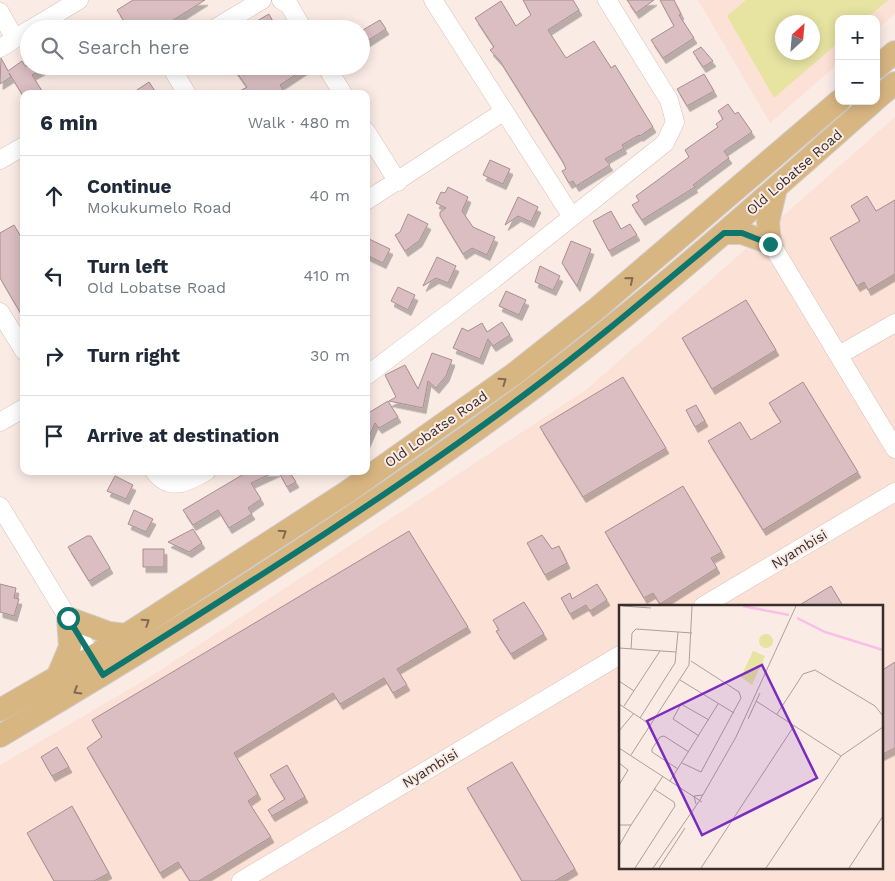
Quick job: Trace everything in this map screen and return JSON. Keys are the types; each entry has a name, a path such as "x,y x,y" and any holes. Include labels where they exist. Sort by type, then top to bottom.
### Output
{"main road":[{"path":"880,65 895,52"},
{"name":"Old Lobatse Road","path":"880,96 895,83"},
{"name":"Old Lobatse Road","path":"0,710 57,678 98,666 126,635 347,492 514,374 595,310 835,104"},
{"name":"Old Lobatse Road","path":"0,736 98,666 360,512 524,395 607,330 724,233 869,105"},
{"path":"723,200 752,209 762,168"},
{"path":"724,233 742,233 770,244 768,222 776,188"},
{"path":"57,678 70,647 68,618 109,633 126,635"}],"street":[{"path":"46,20 79,0"},
{"path":"229,20 262,0"},
{"path":"281,0 288,5 297,20"},
{"path":"433,0 572,217"},
{"path":"370,373 665,143 675,122 669,100 608,0"},
{"path":"0,12 19,36"},
{"path":"176,75 185,90"},
{"path":"331,75 341,90"},
{"path":"370,199 503,112"},
{"path":"370,137 398,182"},
{"path":"0,160 20,148"},
{"path":"752,209 770,244 895,450"},
{"path":"0,312 20,344"},
{"path":"839,355 895,323"},
{"path":"0,422 20,410"},
{"path":"159,475 170,483 185,484 200,475"},
{"name":"Nyambisi","path":"705,605 895,492"},
{"path":"0,506 98,666"},
{"name":"Nyambisi","path":"241,881 619,656"}],"shaded area":[{"path":"698,0 895,0 895,14 880,27 880,15 835,15 835,66 770,123"},
{"path":"746,0 888,0 871,15 835,15 835,45 820,58 820,15 775,15 775,60 818,60 774,98 727,16"},
{"path":"895,117 895,881 0,881 0,765 150,677 586,390"}],"building":[{"path":"133,0 205,0 173,20 123,20 117,10"},
{"path":"523,0 573,0 579,10 548,30 566,58 594,41 611,68 615,65 653,127 622,145 624,148 605,159 610,165 576,186 573,181 569,183 562,171 566,169 563,162 500,61 490,50 494,47 475,18 501,1 516,26 531,15"},
{"path":"627,0 654,0 636,13"},
{"path":"660,0 674,0 681,14 679,15 694,38 663,58 651,40 674,26"},
{"path":"269,14 272,20 259,20"},
{"path":"380,20 386,29 370,39 370,26"},
{"path":"701,47 713,61 703,67 693,52"},
{"path":"1,58 8,71 20,62 20,75 32,75 41,90 20,91 9,73 11,77 0,84"},
{"path":"704,74 714,91 687,106 677,89"},
{"path":"238,75 295,75 280,85 283,90 242,90 247,87"},
{"path":"149,82 154,90 137,90"},
{"path":"728,104 735,114 738,112 752,132 724,151 729,158 693,185 695,187 642,220 632,205 639,201 636,196 689,157 685,150 718,127 716,124 723,119 718,111"},
{"path":"490,160 510,169 503,184 483,175"},
{"path":"448,187 468,197 462,211 473,227 495,237 487,255 472,248 463,254 440,216 440,212 446,208 436,203 441,192 445,193"},
{"path":"867,196 876,211 895,200 895,274 868,290 864,282 857,286 830,238 860,221 851,206"},
{"path":"518,197 538,207 531,222 518,216 505,225"},
{"path":"611,211 621,229 630,224 637,235 609,251 593,221"},
{"path":"408,214 428,224 419,241 405,251 395,235 400,232"},
{"path":"14,225 20,235 20,312 0,278 0,233"},
{"path":"370,239 390,249 383,263 370,257"},
{"path":"571,241 591,249 577,286 562,263"},
{"path":"437,257 456,266 448,283 436,278 423,286"},
{"path":"540,266 560,276 553,290 535,282"},
{"path":"398,287 415,295 408,310 391,301"},
{"path":"506,291 526,300 519,315 499,306"},
{"path":"746,300 776,350 712,389 682,338"},
{"path":"502,322 510,335 493,346 488,339 480,359 453,348 462,328 468,331 482,323 487,332"},
{"path":"432,353 452,360 446,376 436,388 428,381 423,408 389,401 396,397 385,375 405,365 418,389"},
{"path":"623,377 666,448 583,497 540,427"},
{"path":"803,382 858,472 763,530 708,441 740,422 751,440 781,422 769,403"},
{"path":"388,401 398,417 379,428 375,423 370,435 370,412"},
{"path":"696,405 705,421 695,427 686,410"},
{"path":"242,475 268,475 251,483 261,499 248,508 252,514 229,528 218,510 193,525 183,510"},
{"path":"280,475 292,475 296,482 287,487"},
{"path":"115,476 133,485 126,499 107,491"},
{"path":"683,486 722,552 711,558 717,568 660,604 653,593 644,598 605,532"},
{"path":"134,510 153,519 146,532 128,524"},
{"path":"193,529 202,543 189,552 168,542"},
{"path":"409,531 468,627 397,669 407,685 393,693 384,678 340,704 333,693 234,753 258,794 248,801 271,837 199,881 190,881 178,862 160,873 87,748 102,737 92,720"},
{"path":"542,535 552,549 559,546 567,563 545,575 527,543"},
{"path":"87,536 91,536 110,568 89,581 68,547"},
{"path":"143,549 164,549 164,567 143,567"},
{"path":"0,584 16,588 14,598 19,599 14,616 0,612"},
{"path":"597,584 607,600 590,611 586,605 570,614 561,598 570,593 572,599"},
{"path":"831,586 842,605 800,605"},
{"path":"524,602 544,634 511,654 496,631 499,630 493,620"},
{"path":"895,662 895,748 882,754 882,670"},
{"path":"57,747 69,767 52,776 41,757"},
{"path":"512,762 575,869 555,881 522,881 467,788"},
{"path":"287,765 305,797 272,816 268,810 285,799 270,775"},
{"path":"72,806 109,873 94,881 54,881 27,833"}],"route":[{"path":"68,618 103,675 360,512 524,395 607,330 724,233 742,233 770,244"}]}
